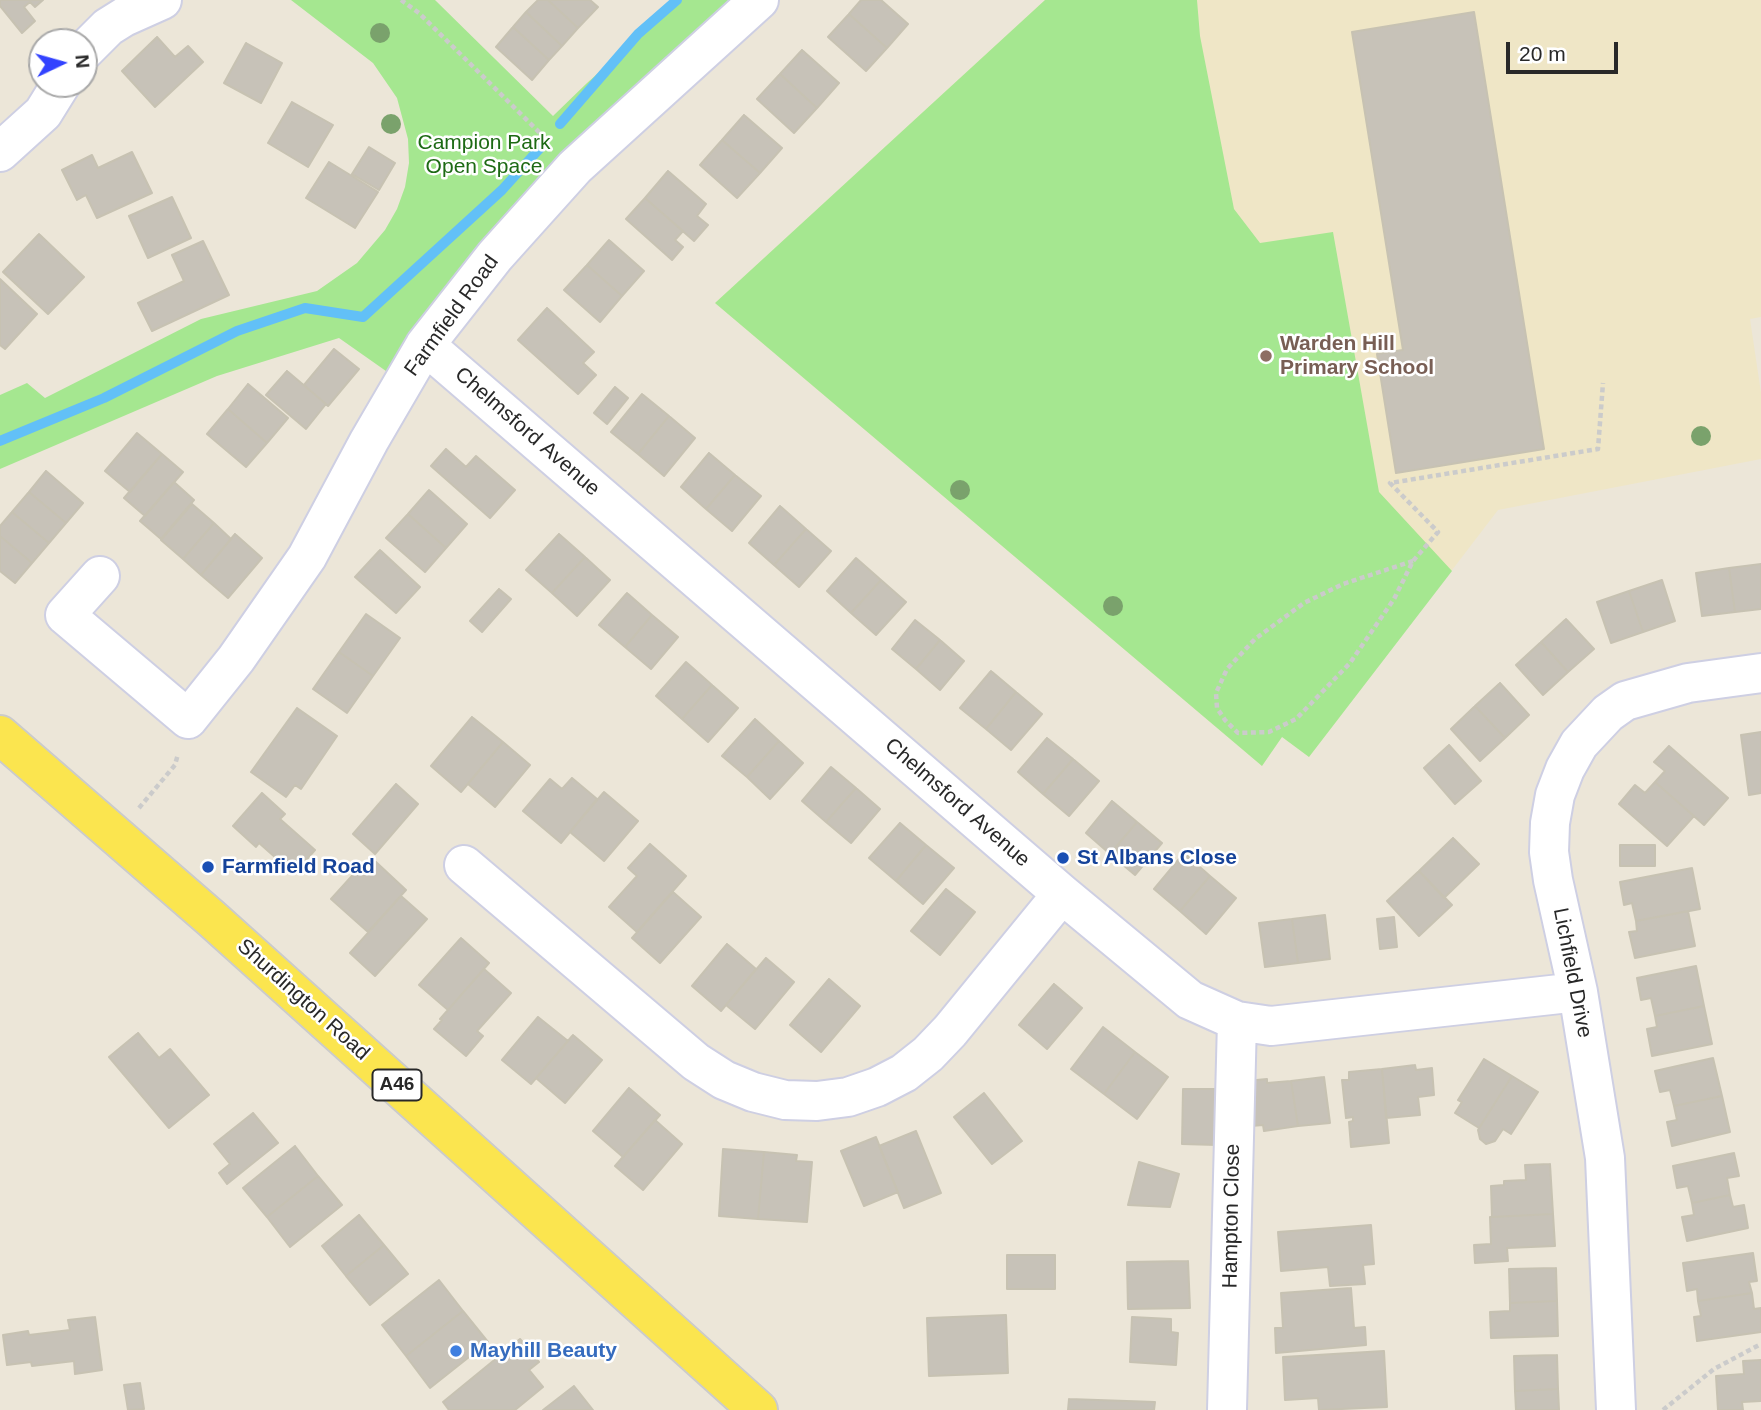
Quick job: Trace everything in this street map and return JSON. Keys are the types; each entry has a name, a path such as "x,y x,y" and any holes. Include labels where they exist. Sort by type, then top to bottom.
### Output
{"main road":[{"name":"Shurdington Road","path":"0,735 233,937 758,1410"}],"street":[{"path":"98,37 124,17 162,0"},
{"name":"Farmfield Road","path":"188,719 236,659 307,557 369,441 425,345 495,256 575,167 759,0"},
{"path":"0,152 43,113 52,98"},
{"name":"Chelmsford Avenue","path":"425,345 1062,894 1190,1000 1237,1021 1271,1026 1578,992"},
{"path":"100,576 65,615 188,719"},
{"name":"Lichfield Drive","path":"1616,1410 1605,1158 1578,992 1549,852 1555,795 1579,744 1593,728 1625,701 1688,683 1761,673"},
{"path":"464,865 696,1062 724,1080 785,1100 817,1101 848,1097 877,1087 904,1073 929,1054 950,1031 1062,894"},
{"name":"Hampton Close","path":"1227,1410 1237,1021"}],"path":[{"path":"401,0 419,13 575,167"},
{"path":"1413,561 1343,584 1304,603 1255,639 1227,669 1216,693 1217,708 1225,720 1238,733 1269,732 1296,719 1350,663 1394,599 1413,561 1438,532 1390,483 1598,449 1602,383"},
{"path":"115,835 176,765 188,719"},
{"path":"1662,1410 1714,1368 1761,1345"}],"shaded area":[{"name":"Warden Hill Primary School","path":"1045,0 1761,0 1761,317 1750,319 1761,393 1761,459 1498,510 1309,757 1282,737 1262,766 715,303"}],"green space":[{"name":"Campion Park Open Space","path":"291,0 435,0 553,116 680,0 747,0 403,383 339,338 217,376 0,469 0,395 27,383 45,398 201,319 317,291 357,263 385,230 405,187 409,163 408,139 397,98 373,63"},
{"path":"1045,0 1197,0 1200,36 1234,209 1260,243 1333,232 1379,492 1452,571 1309,757 1282,737 1262,766 715,303"}],"building":[{"path":"0,0 43,0 35,7 30,2 24,7 35,21 22,33 0,6"},
{"path":"538,0 548,0 578,28 562,46 526,12"},
{"path":"548,0 590,0 598,7 578,28"},
{"path":"861,0 881,0 908,24 887,48 849,14"},
{"path":"526,12 562,46 549,60 513,27"},
{"path":"1474,12 1544,449 1396,473 1377,354 1403,350 1352,32"},
{"path":"849,14 887,48 866,71 828,37"},
{"path":"513,27 549,60 532,80 496,47"},
{"path":"157,37 175,57 188,46 203,62 155,107 122,71"},
{"path":"246,43 282,63 261,103 224,83"},
{"path":"802,50 839,83 817,108 780,74"},
{"path":"780,74 817,108 794,133 757,99"},
{"path":"292,102 333,125 308,167 268,143"},
{"path":"744,115 782,148 760,173 722,140"},
{"path":"722,140 760,173 737,198 700,165"},
{"path":"369,147 395,163 379,190 352,174"},
{"path":"132,152 152,193 97,218 86,195 77,200 62,170 92,155 98,168"},
{"path":"329,162 378,192 355,228 306,198"},
{"path":"668,171 706,204 697,216 708,225 694,241 645,198"},
{"path":"172,197 191,238 148,258 129,216"},
{"path":"645,198 683,231 675,240 683,247 672,260 626,219"},
{"path":"39,234 84,277 48,314 3,272"},
{"path":"609,240 644,271 622,296 587,265"},
{"path":"203,241 229,295 152,331 138,303 184,281 172,255"},
{"path":"587,265 622,296 600,322 564,290"},
{"path":"0,279 37,314 5,349 0,345"},
{"path":"547,308 594,352 583,363 596,375 578,394 518,340"},
{"path":"334,349 359,369 328,406 304,385"},
{"path":"287,371 326,404 306,429 266,395"},
{"path":"248,384 288,418 267,443 228,409"},
{"path":"615,387 628,398 607,424 594,413"},
{"path":"642,394 669,416 638,454 611,432"},
{"path":"228,409 267,443 246,467 207,434"},
{"path":"669,416 695,438 664,476 638,454"},
{"path":"137,433 162,454 130,492 105,471"},
{"path":"446,449 466,467 476,456 515,490 490,518 431,466"},
{"path":"709,453 735,475 706,509 681,487"},
{"path":"162,454 183,472 145,516 124,498"},
{"path":"46,471 83,503 66,523 29,492"},
{"path":"735,475 761,496 732,531 706,509"},
{"path":"174,482 194,500 161,539 140,521"},
{"path":"429,490 467,524 446,548 408,514"},
{"path":"29,492 66,523 49,543 12,512"},
{"path":"192,504 214,523 183,559 161,540"},
{"path":"780,506 806,529 774,565 749,543"},
{"path":"12,512 49,543 32,563 0,536 0,526"},
{"path":"408,514 446,548 425,572 386,538"},
{"path":"214,523 231,539 201,575 183,559"},
{"path":"806,529 831,551 799,587 774,565"},
{"path":"235,534 262,558 228,598 201,575"},
{"path":"559,534 585,557 552,593 526,570"},
{"path":"0,536 32,563 15,583 0,571"},
{"path":"380,550 420,587 396,613 355,577"},
{"path":"585,557 610,580 577,616 552,593"},
{"path":"856,558 881,580 851,613 827,591"},
{"path":"1761,564 1761,609 1735,612 1729,568"},
{"path":"1729,568 1735,612 1702,616 1696,573"},
{"path":"881,580 906,602 876,635 851,613"},
{"path":"1662,580 1675,621 1643,632 1629,591"},
{"path":"499,589 511,599 482,632 470,621"},
{"path":"1629,591 1643,632 1611,643 1597,602"},
{"path":"627,593 652,615 625,647 599,625"},
{"path":"366,614 400,638 373,676 339,652"},
{"path":"652,615 678,637 651,669 625,647"},
{"path":"1566,619 1594,649 1568,672 1541,642"},
{"path":"915,620 940,640 916,669 892,649"},
{"path":"940,640 964,661 940,690 916,669"},
{"path":"1541,642 1568,672 1543,695 1516,665"},
{"path":"339,652 373,676 347,713 313,689"},
{"path":"686,662 712,685 682,719 656,696"},
{"path":"991,671 1016,692 986,729 960,708"},
{"path":"1500,683 1529,715 1505,738 1475,706"},
{"path":"712,685 738,708 708,742 682,719"},
{"path":"1016,692 1042,714 1011,750 986,729"},
{"path":"1475,706 1505,738 1480,761 1451,729"},
{"path":"297,708 337,736 301,789 295,785 286,797 251,772"},
{"path":"472,717 503,742 461,792 431,766"},
{"path":"755,719 779,741 747,777 722,756"},
{"path":"1761,732 1761,793 1749,795 1741,735"},
{"path":"1047,738 1073,759 1043,794 1018,772"},
{"path":"779,741 803,763 770,799 747,777"},
{"path":"503,742 530,765 495,807 468,784"},
{"path":"1449,745 1481,781 1455,804 1424,768"},
{"path":"1669,746 1728,798 1704,825 1655,782 1665,771 1654,762"},
{"path":"1073,759 1099,781 1069,816 1043,794"},
{"path":"831,767 856,788 826,822 802,801"},
{"path":"572,778 597,799 561,843 523,811 550,779 562,789"},
{"path":"1655,782 1694,816 1667,846 1619,804 1635,785 1645,793"},
{"path":"396,784 418,804 375,854 353,834"},
{"path":"856,788 880,809 851,843 826,822"},
{"path":"604,792 638,821 604,861 570,832"},
{"path":"262,793 285,814 280,819 315,850 294,874 259,843 256,847 233,826"},
{"path":"1112,801 1137,822 1110,854 1086,833"},
{"path":"1137,822 1162,843 1135,875 1110,854"},
{"path":"900,823 926,845 896,881 869,858"},
{"path":"1453,838 1479,864 1444,898 1419,871"},
{"path":"650,844 686,876 637,932 609,907 637,876 628,868"},
{"path":"926,845 954,868 923,904 896,881"},
{"path":"1620,845 1655,845 1655,866 1620,866"},
{"path":"1184,853 1210,876 1180,911 1154,889"},
{"path":"376,862 406,890 368,932 331,899 360,867 367,873"},
{"path":"1692,868 1700,909 1636,921 1632,903 1624,905 1620,882"},
{"path":"1419,871 1452,905 1419,936 1387,901"},
{"path":"1210,876 1236,898 1206,934 1180,911"},
{"path":"946,889 975,912 940,955 911,931"},
{"path":"673,892 701,917 660,963 632,938"},
{"path":"401,896 427,919 375,976 350,953"},
{"path":"1688,911 1695,946 1635,958 1629,932 1637,931 1636,921"},
{"path":"1325,915 1330,959 1298,963 1292,919"},
{"path":"1394,917 1397,947 1380,949 1377,919"},
{"path":"1292,919 1298,963 1265,967 1259,923"},
{"path":"461,938 489,963 448,1010 419,985"},
{"path":"727,944 756,969 721,1011 692,986"},
{"path":"766,958 794,982 755,1029 726,1005"},
{"path":"1696,966 1704,1006 1655,1016 1651,998 1641,1000 1637,978"},
{"path":"484,969 511,993 477,1031 483,1036 466,1056 434,1029"},
{"path":"829,979 860,1006 821,1052 790,1025"},
{"path":"1054,984 1082,1008 1047,1049 1019,1025"},
{"path":"1704,1006 1712,1044 1652,1056 1647,1029 1657,1027 1655,1016"},
{"path":"538,1017 568,1041 531,1084 502,1060"},
{"path":"1103,1027 1135,1052 1104,1094 1071,1069"},
{"path":"138,1033 159,1058 170,1049 209,1095 169,1128 109,1057"},
{"path":"573,1035 602,1060 565,1103 536,1078"},
{"path":"1135,1052 1168,1077 1137,1119 1104,1094"},
{"path":"1713,1058 1722,1096 1674,1106 1670,1090 1660,1092 1655,1071"},
{"path":"1484,1059 1512,1076 1479,1128 1455,1113 1462,1102 1458,1100"},
{"path":"1415,1065 1416,1070 1432,1068 1434,1095 1418,1097 1420,1115 1386,1118 1382,1069"},
{"path":"1382,1069 1389,1143 1351,1147 1349,1122 1353,1121 1353,1117 1346,1118 1342,1080 1349,1080 1349,1072"},
{"path":"1512,1076 1538,1092 1511,1134 1503,1129 1495,1141 1486,1144 1480,1139 1478,1130"},
{"path":"1324,1077 1330,1123 1298,1126 1291,1081"},
{"path":"1267,1079 1267,1083 1291,1081 1298,1126 1264,1131 1263,1125 1251,1126 1246,1081"},
{"path":"629,1088 660,1115 623,1157 593,1131"},
{"path":"1183,1089 1217,1089 1217,1145 1182,1144"},
{"path":"984,1093 1022,1141 992,1164 954,1117"},
{"path":"1722,1096 1730,1132 1672,1146 1667,1122 1677,1120 1674,1106"},
{"path":"253,1113 278,1143 227,1184 219,1173 230,1164 214,1144"},
{"path":"655,1120 682,1144 643,1190 615,1166"},
{"path":"916,1131 941,1193 904,1208 879,1146"},
{"path":"876,1137 898,1192 864,1206 841,1151"},
{"path":"295,1146 318,1176 267,1217 243,1188"},
{"path":"723,1149 764,1152 758,1219 719,1216"},
{"path":"764,1152 797,1155 796,1161 812,1162 807,1222 758,1219"},
{"path":"1734,1153 1739,1176 1727,1178 1730,1195 1692,1203 1688,1186 1677,1188 1673,1166"},
{"path":"1139,1162 1179,1174 1170,1207 1128,1205"},
{"path":"1550,1164 1553,1214 1492,1217 1491,1186 1504,1185 1504,1181 1526,1180 1525,1165"},
{"path":"318,1176 342,1205 290,1247 267,1217"},
{"path":"1730,1195 1733,1207 1744,1205 1748,1228 1687,1241 1682,1217 1694,1215 1692,1203"},
{"path":"1553,1214 1555,1246 1507,1248 1508,1261 1475,1263 1474,1245 1491,1244 1490,1217"},
{"path":"359,1215 384,1245 346,1276 322,1246"},
{"path":"1371,1225 1374,1264 1363,1265 1365,1284 1330,1286 1328,1267 1281,1271 1278,1232"},
{"path":"384,1245 408,1274 370,1305 346,1276"},
{"path":"1753,1253 1757,1281 1749,1282 1752,1293 1698,1301 1697,1289 1687,1291 1683,1263"},
{"path":"1007,1255 1055,1255 1055,1289 1007,1289"},
{"path":"1188,1261 1190,1308 1128,1309 1127,1262"},
{"path":"1556,1268 1557,1301 1510,1303 1509,1269"},
{"path":"439,1280 463,1311 406,1356 382,1325"},
{"path":"1351,1288 1354,1328 1365,1327 1366,1345 1276,1353 1275,1328 1283,1328 1281,1293"},
{"path":"1752,1293 1754,1309 1761,1308 1761,1332 1697,1341 1694,1317 1701,1316 1698,1301"},
{"path":"1557,1301 1558,1336 1491,1338 1490,1312 1510,1311 1510,1303"},
{"path":"463,1311 488,1342 430,1388 406,1356"},
{"path":"1006,1315 1008,1373 929,1376 927,1318"},
{"path":"95,1317 102,1370 75,1374 74,1361 32,1366 31,1362 7,1365 3,1335 28,1331 29,1335 70,1330 68,1320"},
{"path":"1132,1317 1171,1319 1171,1332 1178,1333 1176,1365 1130,1362"},
{"path":"520,1339 539,1362 529,1370 543,1387 515,1410 449,1410 443,1402"},
{"path":"1384,1351 1387,1407 1319,1410 1318,1398 1285,1400 1283,1357"},
{"path":"1557,1355 1558,1389 1515,1391 1514,1356"},
{"path":"1761,1360 1761,1401 1742,1402 1743,1410 1718,1410 1716,1376 1744,1374 1743,1361"},
{"path":"140,1383 144,1409 128,1410 124,1385"},
{"path":"574,1386 593,1410 543,1410"},
{"path":"1558,1389 1559,1410 1516,1410 1515,1391"},
{"path":"1069,1399 1155,1402 1154,1410 1068,1410"}],"waterway":[{"path":"560,124 638,34 677,0"},
{"path":"0,441 104,398 237,331 305,308 363,317 502,190 541,147"}],"place":[{"name":"Warden Hill Primary School","path":"1266,356"},
{"name":"St Albans Close","path":"1063,858"},
{"name":"Farmfield Road","path":"208,867"},
{"name":"Mayhill Beauty","path":"456,1351"}]}
